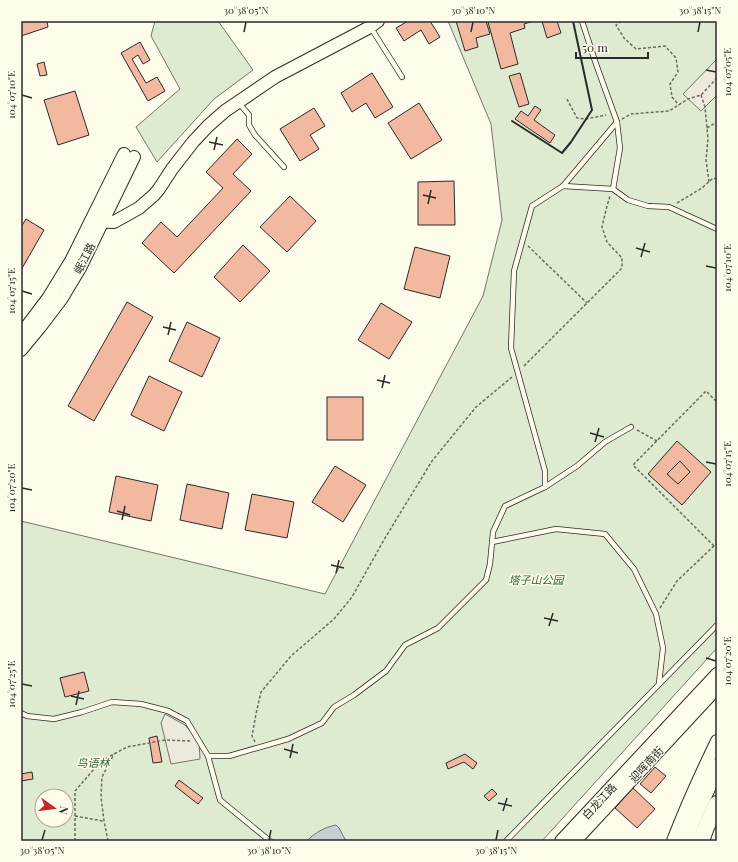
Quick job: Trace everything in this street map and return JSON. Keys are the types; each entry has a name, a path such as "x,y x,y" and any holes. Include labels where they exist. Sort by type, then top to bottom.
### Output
{"highway":[{"path":"685,836 717,767"},
{"path":"701,841 717,804"}],"street":[{"path":"96,221 114,222 139,208 154,195 193,142 225,111 275,77 374,24"},
{"name":"岷江路","path":"21,334 49,297 96,221 129,153"},
{"name":"岷江路","path":"21,350 62,298 80,268 96,221"},
{"name":"白龙江路","path":"562,841 717,674"},
{"name":"迎晖南街","path":"575,841 717,688"},
{"path":"673,841 686,808 717,741"}],"lane":[{"path":"582,21 617,122 620,148 612,189"},
{"path":"374,24 402,78"},
{"path":"238,102 249,115 249,125 255,135 284,167"},
{"path":"545,487 545,471 511,348 514,271 532,206 564,186 617,122"},
{"path":"564,186 612,189 628,200 648,206 668,207 717,228"},
{"path":"208,756 230,756 288,739 322,723 334,707 354,695 386,671 405,645 438,628 486,580 490,564 493,532 505,506 545,487 577,466 605,442 631,427"},
{"path":"492,542 556,530 605,534 634,569 656,614 663,648 659,684"},
{"path":"506,841 717,625"},
{"path":"21,713 27,716 54,719 112,702 141,704 168,711 187,721 208,756 220,800 270,841"}],"path":[{"path":"621,21 616,26 624,38 636,49 665,46 676,58 678,72 670,84 672,97 679,105"},
{"path":"617,122 631,114 670,111 688,99 700,95 717,78"},
{"path":"700,95 705,107 708,140 706,160 709,182"},
{"path":"567,99 577,118 586,119 614,113"},
{"path":"707,128 717,122"},
{"path":"668,207 702,188 713,178 717,180"},
{"path":"258,747 252,736 261,692 291,656 334,619 352,597 384,538 432,461 476,407 518,372 622,268 622,258 607,242 602,227 612,189"},
{"path":"523,241 587,303"},
{"path":"714,546 633,465 706,391 717,402"},
{"path":"631,427 657,441"},
{"path":"656,614 676,581 717,543"},
{"path":"75,841 75,790 101,761 127,748 165,740 199,741"},
{"path":"108,841 101,797 102,777 114,754"},
{"path":"75,816 104,821"}],"green space":[{"path":"155,21 218,21 253,70 214,99 157,162 136,127 180,89 151,36"},
{"name":"塔子山公园","path":"448,21 717,21 717,648 542,841 21,841 21,521 325,594 483,296 502,220 491,124"}],"shaded area":[{"path":"717,59 717,95 701,111 683,94"},
{"path":"165,714 185,725 199,741 200,759 171,764 161,723"},
{"path":"336,825 346,841 307,841 320,831"}],"building":[{"path":"21,21 47,21 48,27 21,36"},
{"path":"408,21 430,21 440,37 429,44 421,30 404,41 396,28"},
{"path":"456,21 486,21 490,34 476,38 478,47 465,51"},
{"path":"534,21 524,24 525,28 510,33 518,64 501,69 488,22"},
{"path":"542,21 557,21 561,33 547,38"},
{"path":"140,42 150,60 143,64 138,55 132,59 146,83 157,77 165,91 148,101 121,53"},
{"path":"44,62 47,75 40,76 37,64"},
{"path":"372,73 393,107 375,118 366,103 352,112 341,93"},
{"path":"520,73 529,104 519,107 509,76"},
{"path":"75,91 89,135 58,145 44,100"},
{"path":"419,103 442,140 411,159 388,123"},
{"path":"535,106 541,110 534,120 555,135 550,143 515,119 521,111 528,116"},
{"path":"314,108 325,126 310,135 319,149 300,161 280,129"},
{"path":"237,139 252,154 233,174 251,191 174,273 142,243 161,222 177,237 223,188 206,172"},
{"path":"454,181 455,225 418,225 418,182"},
{"path":"290,196 316,221 287,252 260,227"},
{"path":"26,219 44,230 21,270 21,227"},
{"path":"243,245 270,271 240,302 214,277"},
{"path":"415,247 450,256 440,298 404,289"},
{"path":"127,302 153,317 94,421 68,406"},
{"path":"381,303 412,322 389,359 358,340"},
{"path":"187,322 220,338 202,377 169,361"},
{"path":"149,376 182,392 164,431 131,415"},
{"path":"327,397 363,397 363,440 327,440"},
{"path":"677,441 711,472 682,505 648,474"},
{"path":"680,461 690,472 678,484 667,474"},
{"path":"335,466 366,485 343,522 312,502"},
{"path":"116,476 158,485 151,521 109,512"},
{"path":"187,484 229,493 222,529 180,520"},
{"path":"252,494 294,502 287,538 245,530"},
{"path":"84,672 89,691 65,697 60,678"},
{"path":"157,736 162,762 153,763 149,738"},
{"path":"465,754 477,763 473,769 464,762 448,769 446,763"},
{"path":"655,767 666,776 651,793 640,784"},
{"path":"32,772 33,779 21,781 21,774"},
{"path":"179,780 203,798 198,804 175,786"},
{"path":"633,788 655,809 637,828 615,808"},
{"path":"492,789 497,794 489,801 484,796"}],"wall":[{"path":"512,121 562,153 592,110 573,21"}],"park label":[{"name":"鸟语林","path":"93,762"}]}
